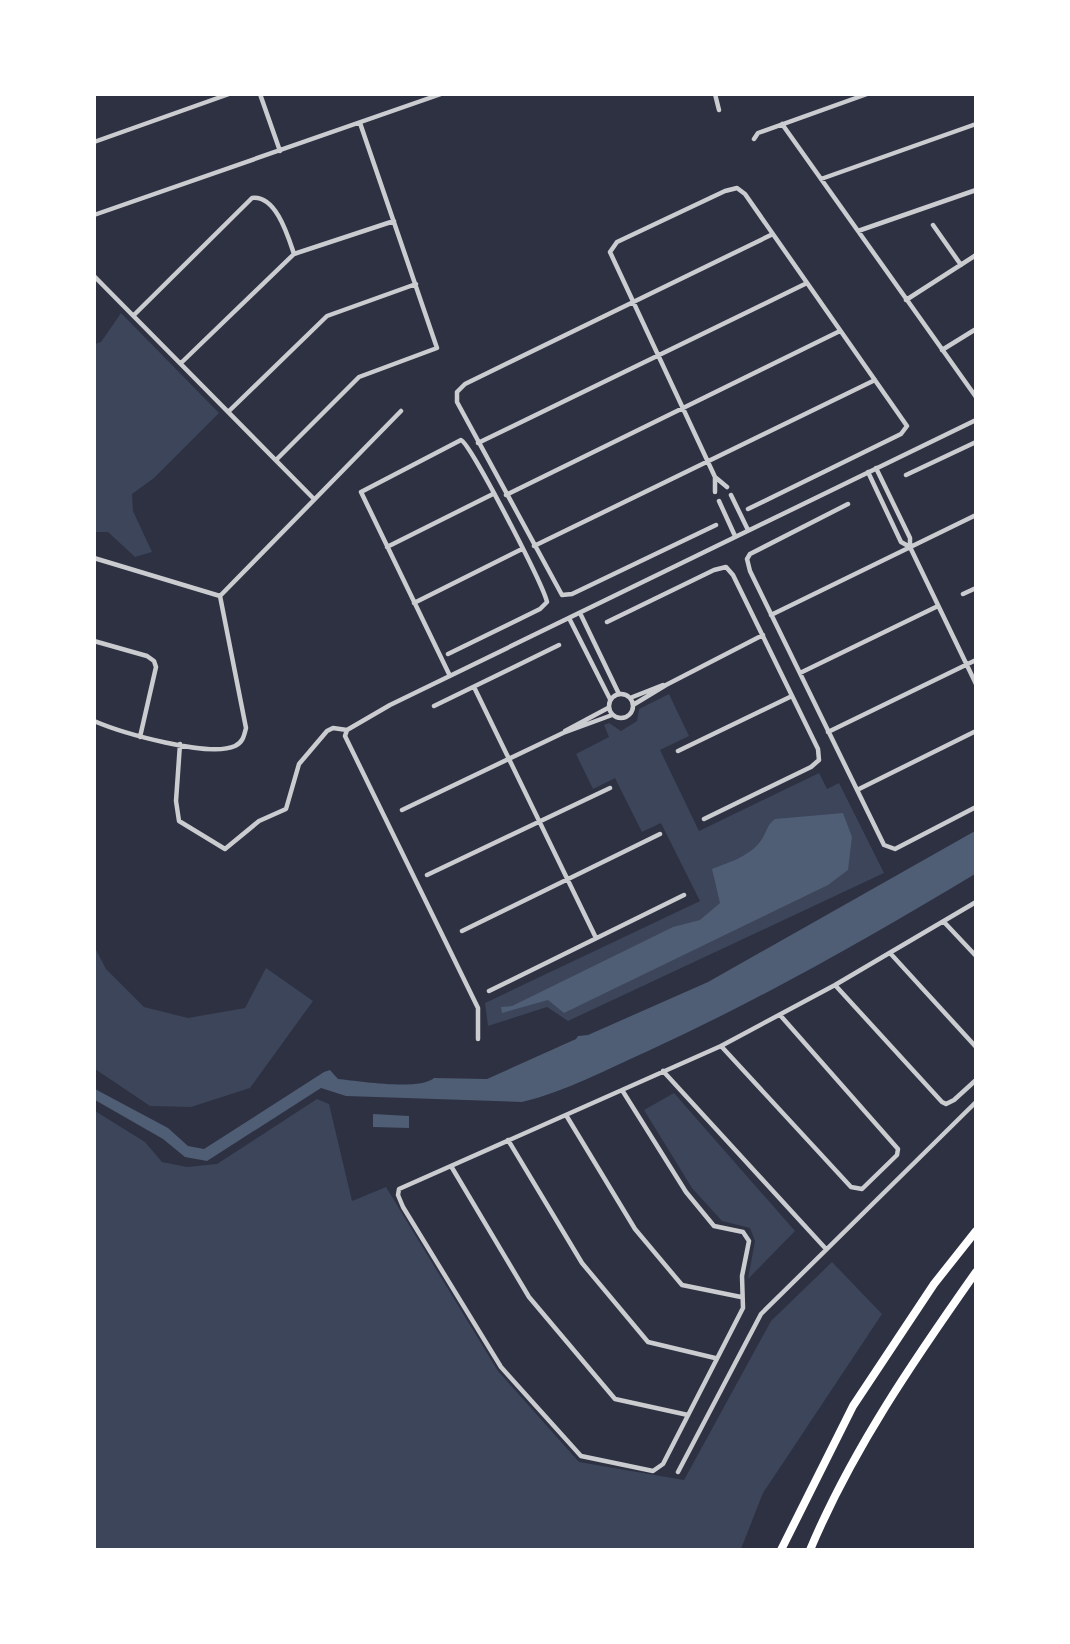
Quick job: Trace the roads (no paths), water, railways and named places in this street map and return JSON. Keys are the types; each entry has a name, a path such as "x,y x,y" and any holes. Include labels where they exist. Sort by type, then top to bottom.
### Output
{"highway":[{"path":"781,1550 806,1494 853,1406 934,1284 975,1231"},
{"path":"810,1550 828,1507 855,1457 975,1272"}],"street":[{"path":"94,142 229,94"},
{"path":"260,94 280,151"},
{"path":"94,215 441,94"},
{"path":"715,94 719,110"},
{"path":"754,139 758,133 867,94"},
{"path":"276,460 359,377 437,348 360,123"},
{"path":"782,124 975,396"},
{"path":"821,179 975,124"},
{"path":"715,492 715,477 611,256 611,249 617,242 732,188 737,188 745,194 905,422 907,429 748,509"},
{"path":"858,231 975,190"},
{"path":"134,315 252,198 264,200 280,217 294,254"},
{"path":"181,363 294,254 394,221"},
{"path":"933,225 961,265"},
{"path":"716,525 569,596 559,592 457,402 460,387 773,234"},
{"path":"906,300 975,255"},
{"path":"94,276 313,498"},
{"path":"94,289 101,283"},
{"path":"478,443 807,283"},
{"path":"228,412 327,316 416,284"},
{"path":"942,350 975,329"},
{"path":"506,495 840,331"},
{"path":"534,546 874,380"},
{"path":"220,596 313,498 401,411"},
{"path":"346,733 390,705 975,420"},
{"path":"448,654 546,605 546,599 522,549 466,442 458,441 362,489 362,495 450,676"},
{"path":"906,475 975,442"},
{"path":"876,468 909,538 910,547 975,684"},
{"path":"868,472 902,542 910,547"},
{"path":"715,477 727,487"},
{"path":"387,547 493,494"},
{"path":"731,495 748,530"},
{"path":"718,501 735,536"},
{"path":"848,504 756,550 747,559 750,571 881,840 889,848 895,849 975,807"},
{"path":"771,615 975,515"},
{"path":"414,603 522,549"},
{"path":"94,558 220,596"},
{"path":"607,622 714,570 726,567 733,575 763,635 818,749 819,760 811,767 704,819"},
{"path":"963,594 975,588"},
{"path":"94,721 140,736 225,750 244,739 246,728 220,596"},
{"path":"800,674 938,606"},
{"path":"580,613 619,694 630,698 666,685"},
{"path":"569,618 610,699 608,708 612,715 620,719 628,716 633,705 666,685 763,635"},
{"path":"94,641 147,656 154,661 156,667 140,736"},
{"path":"434,706 559,645"},
{"path":"828,732 975,660"},
{"path":"474,687 596,938"},
{"path":"610,699 619,694"},
{"path":"678,751 792,696"},
{"path":"630,698 633,705"},
{"path":"402,810 563,733 608,708"},
{"path":"563,733 612,715"},
{"path":"180,744 176,801 179,821 225,849 259,821 286,809 299,764 327,731 333,728 346,733 478,1008 478,1039"},
{"path":"856,790 975,731"},
{"path":"427,875 610,788"},
{"path":"462,931 660,834"},
{"path":"489,991 684,895"},
{"path":"622,1090 686,1192 714,1226 747,1236 749,1245 742,1276 743,1308 715,1358 663,1464 657,1470 581,1456 501,1367 399,1201 399,1190 508,1140 721,1046 835,985 975,902"},
{"path":"944,922 975,956"},
{"path":"890,953 975,1047"},
{"path":"835,985 946,1104 975,1080"},
{"path":"721,1046 851,1186 859,1190 866,1187 897,1155 898,1149 780,1016"},
{"path":"663,1071 826,1249"},
{"path":"678,1473 761,1314 975,1102"},
{"path":"566,1115 635,1229 682,1286 741,1297"},
{"path":"508,1140 582,1263 648,1342 715,1358"},
{"path":"451,1166 529,1297 615,1399 688,1415"}]}
